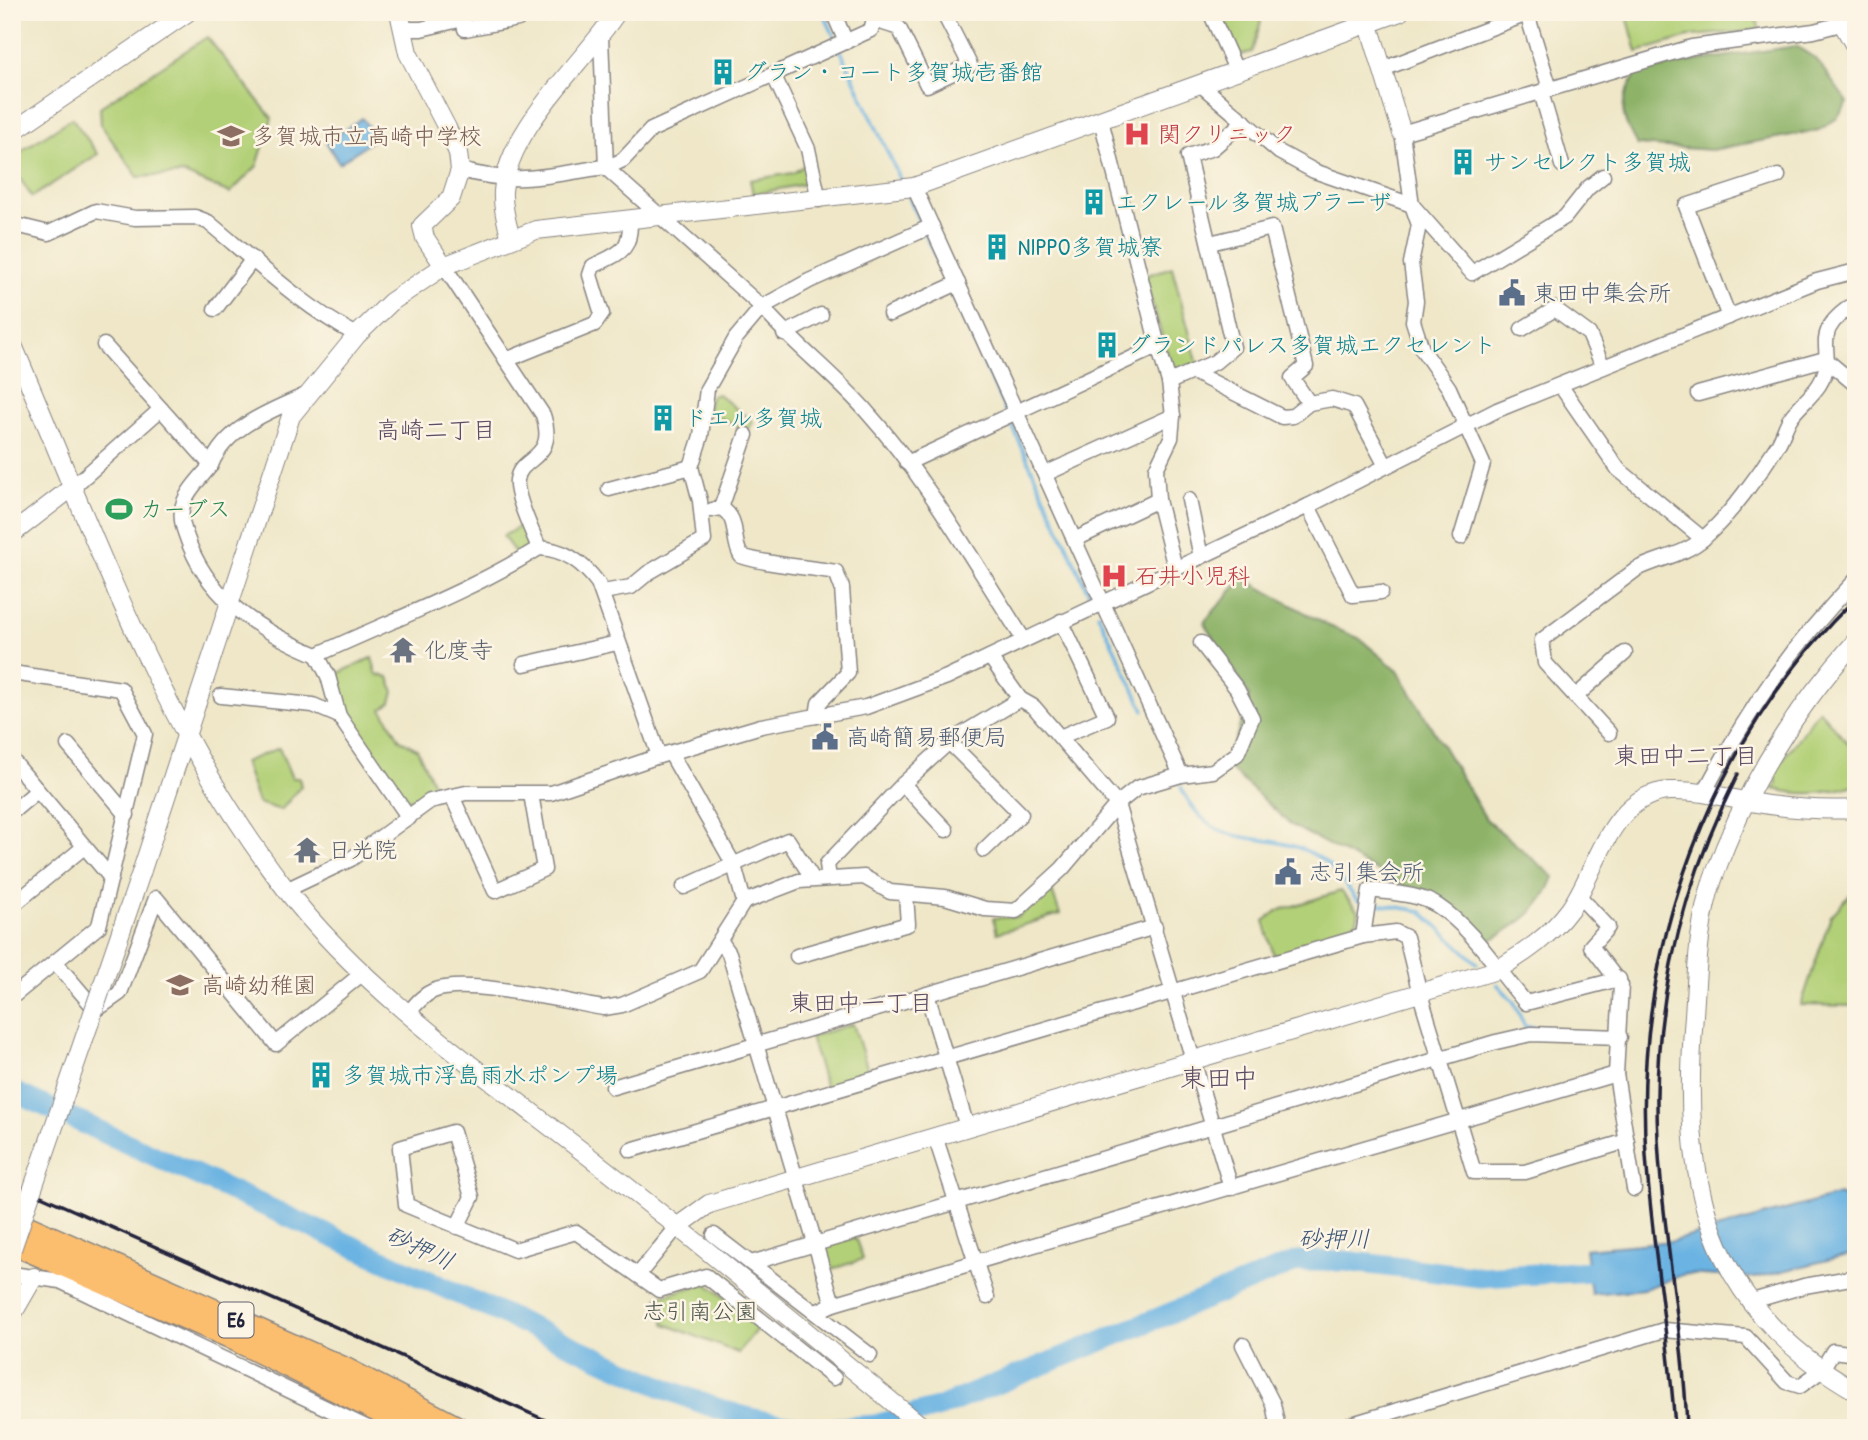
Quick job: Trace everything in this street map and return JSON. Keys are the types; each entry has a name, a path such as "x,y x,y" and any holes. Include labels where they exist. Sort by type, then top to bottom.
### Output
{"highway":[{"name":"E6","path":"12,1220 270,1336 456,1428"},
{"name":"E6","path":"12,1242 228,1335 414,1428"}],"street":[{"path":"12,132 188,12"},
{"path":"400,20 421,29 463,19 466,29 506,23 518,19 522,12"},
{"path":"511,239 503,194 511,154 520,137 617,12"},
{"path":"833,12 841,44"},
{"path":"460,170 524,181 605,167 623,160 651,130 871,30 875,16 899,28 927,85 970,65 943,12"},
{"path":"1210,12 1237,72"},
{"path":"12,1249 187,738 229,601 291,416 357,335 391,302 444,266 511,239 550,228 819,200 914,187 1237,72 1366,18 1400,12"},
{"path":"1383,69 1528,13 1562,165"},
{"path":"1366,18 1402,134 1412,205 1419,225 1411,263 1416,301 1413,321 1422,349 1449,388 1483,464 1461,537"},
{"path":"1402,134 1692,47 1814,31 1839,18 1856,48"},
{"path":"400,20 408,53 458,153 460,170 451,198 422,226 425,238 543,415 547,428 547,437 538,456 520,472 517,482 539,548"},
{"path":"601,36 606,114 603,141 605,167 762,307 784,334 866,410 907,463 1024,640"},
{"path":"774,76 808,149 819,200"},
{"path":"1200,84 1279,152 1314,171 1412,205 1472,273 1564,217 1581,194 1603,176"},
{"path":"1101,120 1169,382 1173,416 1171,438 1156,469 1158,500 1175,568"},
{"path":"1169,382 1215,362 1233,347 1188,156 1213,148 1244,121"},
{"path":"1729,317 1686,206 1779,177"},
{"path":"914,187 926,229 958,283 1012,415 1045,474 1076,539 1181,775"},
{"path":"12,224 49,233 96,211 135,218 195,217 208,222 253,260 342,327 357,335"},
{"path":"506,360 595,324 601,314 590,275 593,266 622,252 631,237 630,220"},
{"path":"1210,243 1272,228 1306,366 1292,378 1309,403"},
{"path":"603,592 631,587 648,573 704,540 702,512 691,467 701,436 706,389 736,338 762,307 809,281 926,229"},
{"path":"215,309 253,260"},
{"path":"286,890 351,859 430,802 466,793 551,793 761,726 866,707 947,677 1308,506 1497,410 1817,281 1856,271"},
{"path":"890,314 958,283"},
{"path":"1609,733 1545,663 1542,640 1637,569 1679,555 1703,539 1761,471 1780,442 1789,420 1820,384 1828,326 1838,314 1856,303"},
{"path":"1522,329 1555,309 1589,334 1603,367"},
{"path":"784,334 821,315"},
{"path":"12,343 158,678 187,738 218,791 286,890 364,972 409,1012 678,1226 924,1428"},
{"path":"104,345 211,465"},
{"path":"907,463 1158,346"},
{"path":"1825,359 1856,385"},
{"path":"1698,394 1825,359"},
{"path":"1193,372 1282,417 1293,416 1309,403 1332,399 1354,406 1387,466"},
{"path":"1560,385 1619,469 1703,539"},
{"path":"306,395 266,413 229,436 217,449 211,465 182,507 181,522 196,560 229,601 274,638 317,655 328,676 339,716 409,818"},
{"path":"12,534 74,486 161,409"},
{"path":"1045,474 1173,416"},
{"path":"721,508 746,435"},
{"path":"609,489 691,467"},
{"path":"1076,539 1158,500"},
{"path":"1189,500 1201,557"},
{"path":"1308,506 1353,595 1381,592"},
{"path":"702,512 721,508 729,513 734,523 736,548 741,556 767,564 793,564 836,572 842,588 848,673 819,704 817,716"},
{"path":"317,655 394,619 474,587 539,548 574,558 587,568 603,592 617,643 665,755 734,865 744,902"},
{"path":"1704,793 1757,699 1819,619 1856,580"},
{"path":"1060,737 1107,716 1061,621"},
{"path":"1856,641 1798,712 1745,801 1712,882 1699,949 1690,1071 1690,1127 1702,1200 1718,1242 1746,1295 1798,1353 1821,1371 1856,1391"},
{"path":"524,664 617,643"},
{"path":"409,1012 424,996 449,987 482,988 604,1008 622,1005 700,971 744,902 799,881 864,877 890,892 945,897 985,909 1016,911 1062,869 1117,804 1138,788 1181,775 1213,771 1237,754 1252,718 1237,689 1201,643"},
{"path":"1575,698 1625,653"},
{"path":"990,657 1020,699 1034,707 1117,804 1231,1188"},
{"path":"12,673 121,688 145,734 99,926 12,997"},
{"path":"221,696 313,705 339,716"},
{"path":"829,878 827,864 903,784 949,742 1020,699"},
{"path":"949,742 1020,814 984,850"},
{"path":"68,745 127,815"},
{"path":"12,760 111,878"},
{"path":"903,784 946,830"},
{"path":"12,812 37,791"},
{"path":"638,1275 678,1226 709,1204 1497,970 1532,950 1553,930 1579,896 1608,834 1627,813 1657,793 1704,793 1810,811 1856,808"},
{"path":"452,796 495,891 544,869 531,794"},
{"path":"684,887 788,840 813,879"},
{"path":"12,906 84,847"},
{"path":"1363,936 1370,890 1413,897 1437,905 1475,939 1497,970 1526,1003 1619,979"},
{"path":"797,956 908,924 906,895"},
{"path":"1579,896 1608,927 1591,946 1619,979 1620,1037 1616,1074 1634,1189"},
{"path":"55,962 96,1010 120,993 156,898 275,1044 364,972"},
{"path":"613,1087 1154,927"},
{"path":"631,1150 1363,936 1396,932 1406,937 1420,994 1474,1172 1525,1172 1627,1141"},
{"path":"720,940 729,953 758,1044 833,1304"},
{"path":"928,994 967,1127"},
{"path":"751,1264 1213,1125 1531,1034 1620,1037"},
{"path":"817,1312 833,1304 1616,1074"},
{"path":"457,1227 472,1197 453,1132 400,1148 406,1205 457,1227 514,1250 576,1232 659,1290 706,1276 835,1378"},
{"path":"935,1136 987,1297"},
{"path":"714,1235 870,1355"},
{"path":"12,1274 60,1280 368,1428"},
{"path":"12,1315 34,1277"},
{"path":"1746,1295 1856,1277"},
{"path":"1339,1428 1664,1330 1745,1337 1787,1382 1800,1386 1821,1371 1833,1351 1856,1354"},
{"path":"1243,1345 1273,1404 1278,1428"}],"green space":[{"path":"1220,12 1256,12 1261,21 1252,52 1240,55"},
{"path":"1626,12 1754,12 1760,30 1692,36 1637,52"},
{"path":"207,37 272,118 257,166 230,193 184,174 138,177 101,125 100,107"},
{"path":"1796,46 1816,59 1848,103 1836,119 1819,130 1712,150 1637,145 1623,110 1626,94 1636,74 1682,63"},
{"path":"72,118 98,154 32,197 12,166 12,157"},
{"path":"806,164 810,177 805,184 753,194 750,180 793,173"},
{"path":"1172,267 1198,365 1173,373 1144,276"},
{"path":"718,394 753,422 748,431 707,412 711,396"},
{"path":"526,523 533,546 517,556 503,536"},
{"path":"1243,578 1329,626 1359,638 1398,671 1486,819 1554,877 1543,899 1528,915 1490,941 1437,903 1291,825 1227,766 1249,696 1204,622"},
{"path":"372,658 377,675 389,677 394,692 391,702 382,709 400,740 417,749 438,794 404,800 341,714 332,676"},
{"path":"1819,710 1855,751 1854,785 1814,793 1774,789 1777,784 1775,770"},
{"path":"279,748 292,778 299,778 301,786 281,810 258,803 244,762"},
{"path":"1051,888 1060,914 997,933 993,918 1018,917"},
{"path":"1856,888 1856,1006 1801,1005 1831,916"},
{"path":"1341,891 1359,912 1354,933 1274,956 1264,921 1277,911"},
{"path":"853,1024 871,1079 827,1092 810,1037"},
{"path":"855,1237 863,1259 827,1271 823,1251 826,1246"},
{"name":"志引南公園","path":"706,1283 760,1325 738,1353 665,1324 658,1297"}],"water":[{"path":"362,118 376,138 339,163 326,142"},
{"path":"1839,1195 1856,1204 1856,1252 1852,1254 1755,1278 1685,1274 1644,1289 1591,1294 1585,1249 1673,1241"}],"waterway":[{"path":"823,12 837,42"},
{"path":"840,49 900,179"},
{"path":"909,199 921,225"},
{"path":"924,232 945,278"},
{"path":"953,296 1006,412"},
{"path":"1009,419 1090,596"},
{"path":"1098,614 1144,710"},
{"path":"1181,787 1194,809 1208,823 1223,831 1294,846 1313,854 1332,869 1357,900 1365,902"},
{"path":"1373,903 1421,911 1477,963"},
{"path":"1497,984 1514,1002 1525,1027 1534,1027"},
{"name":"砂押川","path":"12,1091 669,1390 740,1415 776,1424 814,1428"},
{"name":"砂押川","path":"836,1428 875,1425 940,1407 1298,1261 1344,1261 1480,1277 1614,1270"}],"railway":[{"path":"1675,1428 1646,1155 1645,1079 1652,1003 1668,927 1691,854 1722,783 1760,716 1804,654 1856,598"},
{"path":"1687,1428 1685,1386 1661,1178 1657,1095 1659,1053 1663,1012 1679,930 1704,851 1738,774"},
{"path":"12,1183 563,1428"}],"place":[{"name":"グラン・コート多賀城壱番館","path":"723,72"},
{"name":"関クリニック","path":"1137,134"},
{"name":"多賀城市立高崎中学校","path":"231,136"},
{"name":"サンセレクト多賀城","path":"1463,162"},
{"name":"エクレール多賀城プラーザ","path":"1094,202"},
{"name":"NIPPO多賀城寮","path":"997,247"},
{"name":"東田中集会所","path":"1512,293"},
{"name":"グランドパレス多賀城エクセレント","path":"1107,345"},
{"name":"ドエル多賀城","path":"663,418"},
{"name":"カーブス","path":"119,509"},
{"name":"石井小児科","path":"1114,576"},
{"name":"化度寺","path":"403,650"},
{"name":"高崎簡易郵便局","path":"825,737"},
{"name":"日光院","path":"307,850"},
{"name":"志引集会所","path":"1288,872"},
{"name":"高崎幼稚園","path":"180,985"},
{"name":"多賀城市浮島雨水ポンプ場","path":"321,1075"}],"district":[{"name":"高崎二丁目","path":"436,430"},
{"name":"東田中二丁目","path":"1686,756"},
{"name":"東田中一丁目","path":"861,1003"},
{"name":"東田中","path":"1219,1078"}]}
